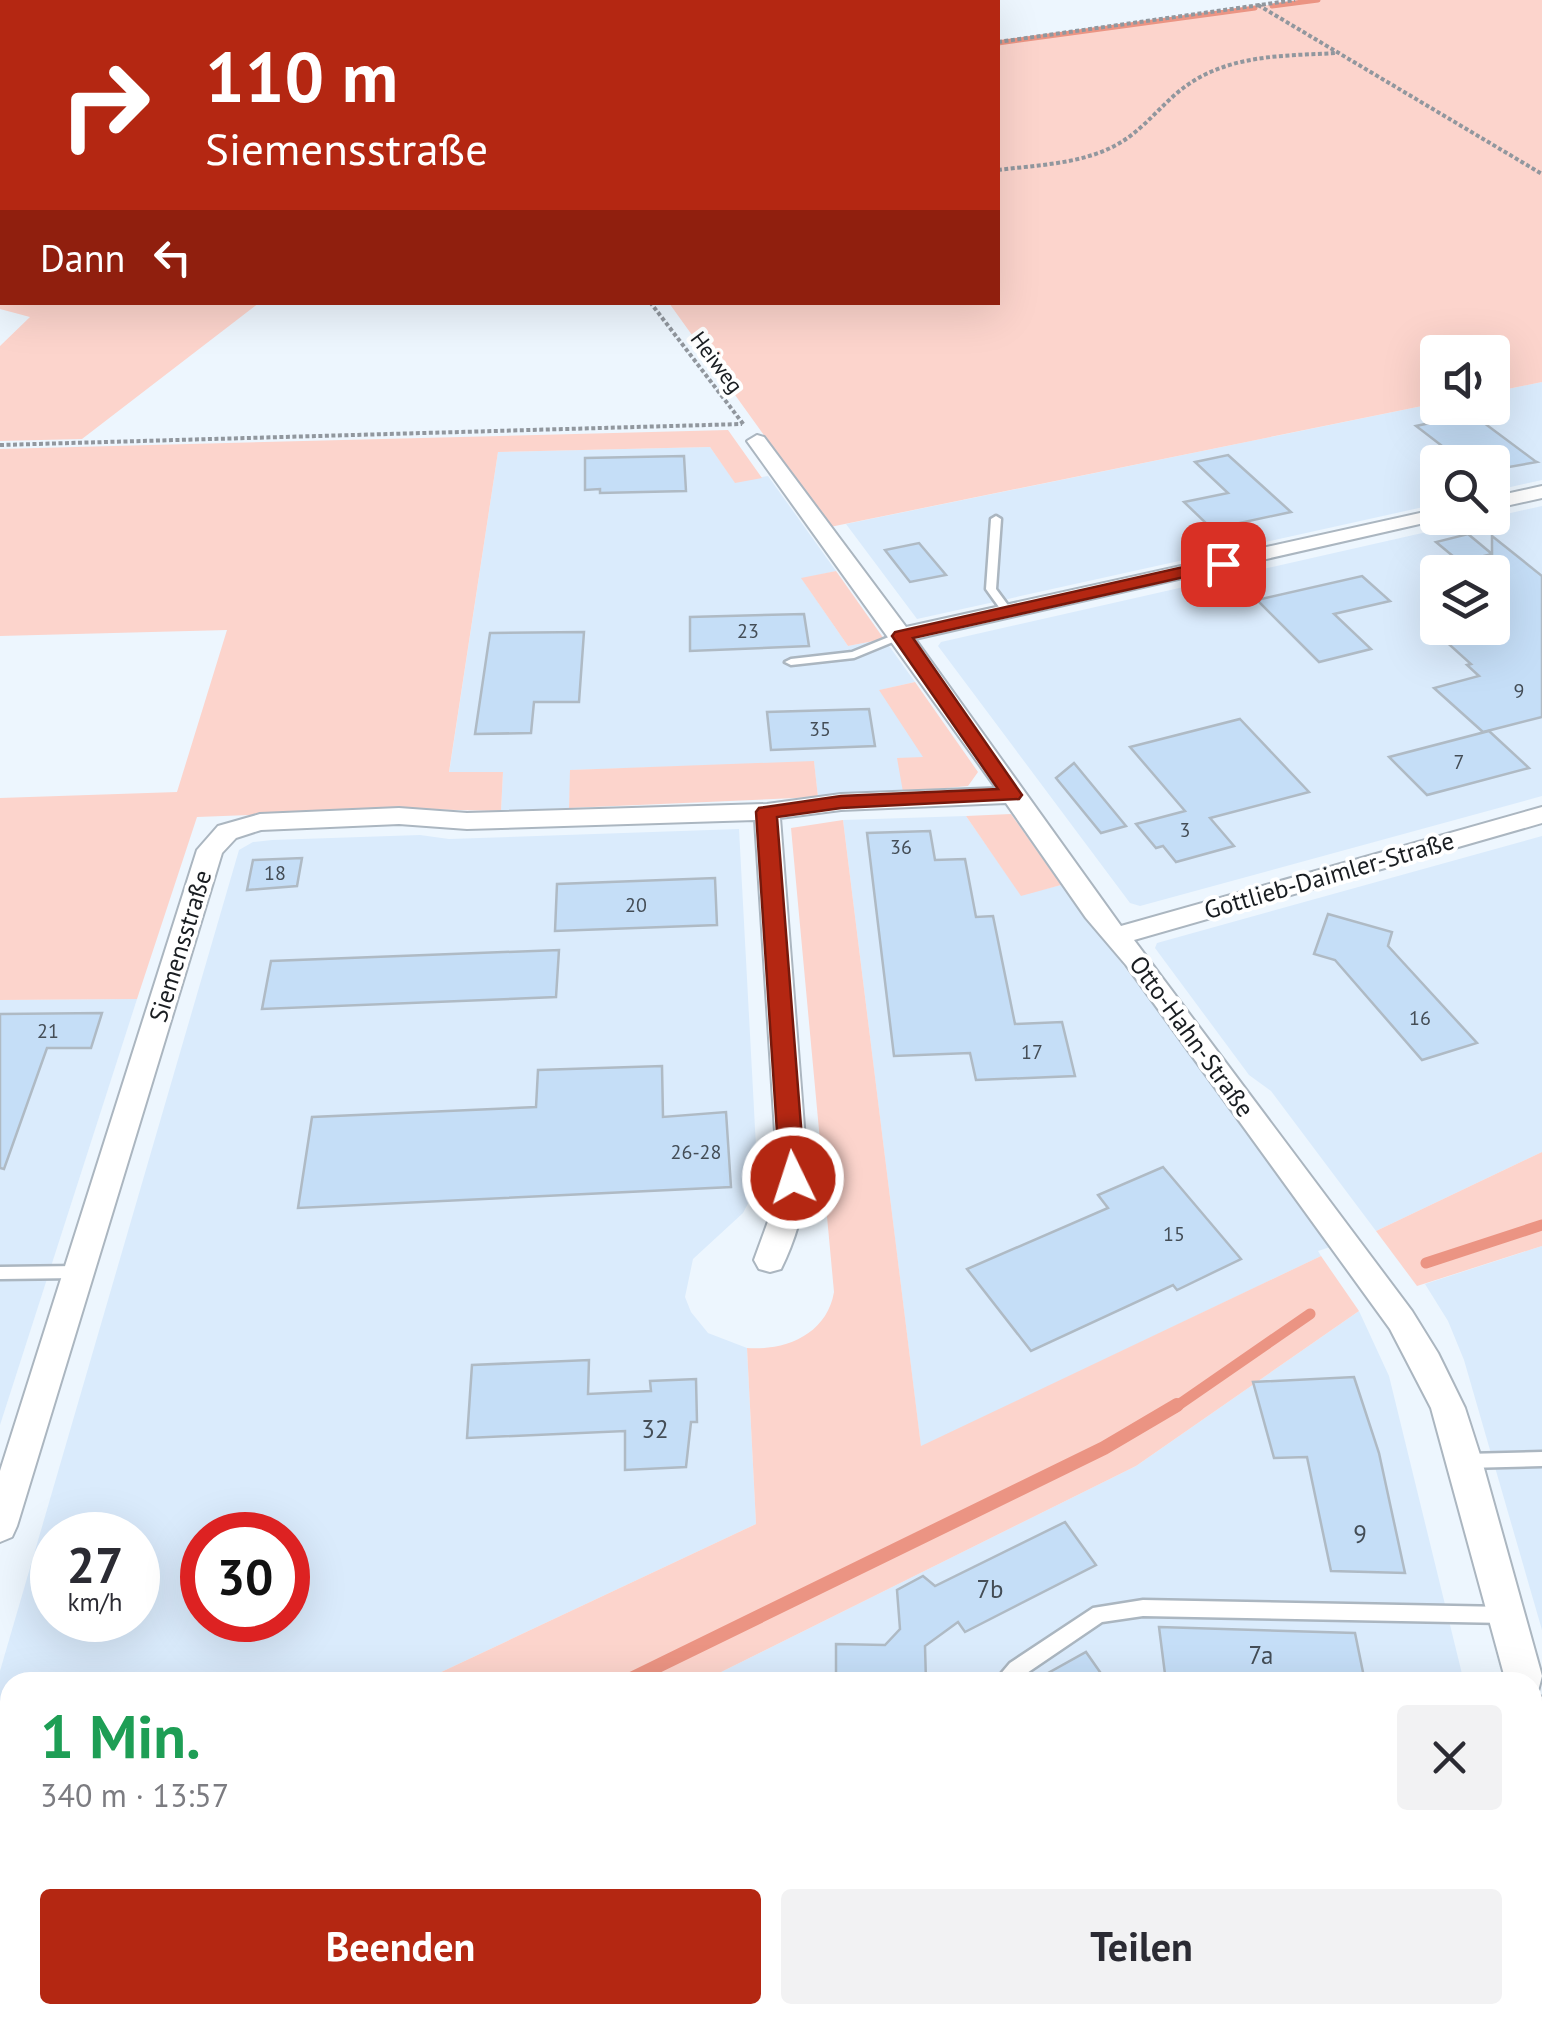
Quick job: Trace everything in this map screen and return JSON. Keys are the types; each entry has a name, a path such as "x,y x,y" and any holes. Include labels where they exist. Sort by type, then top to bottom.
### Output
{"street":[{"name":"Otto-Hahn-Straße","path":"750,433 1401,1320 1448,1408 1522,1672"},
{"path":"1510,499 1542,492"},
{"path":"902,636 1420,519"},
{"name":"Siemensstraße","path":"0,1526 210,850 227,832 260,822 400,816 467,821 766,812 841,802 1012,795"},
{"path":"766,812 793,1178 789,1205 770,1260"},
{"name":"Gottlieb-Daimler-Straße","path":"1116,936 1542,815"}],"lane":[{"path":"996,519 991,589 1008,612"},
{"path":"791,662 854,655 902,636"},
{"path":"0,1273 78,1272"},
{"path":"1465,1461 1542,1458"},
{"path":"1014,1672 1098,1614 1144,1608 1508,1615"}],"path":[{"path":"1000,42 1294,0"},
{"path":"1258,5 1542,174"},
{"path":"1000,170 1094,153 1116,145 1209,72 1278,56 1337,53"},
{"name":"Heiweg","path":"652,305 750,433"},
{"path":"0,444 750,433"}],"shaded area":[{"path":"1306,0 1542,0 1542,382 1510,389 1510,335 1420,335 1420,406 830,527 670,305 1000,305 1000,40"},
{"path":"0,305 256,305 82,439 0,441 0,346 30,317 0,309"},
{"path":"1542,382 1542,480 1510,487 1510,445 1420,445 1420,508 917,619 846,524 1420,406 1420,425 1510,425 1510,389"},
{"path":"728,430 762,478 735,483 710,447 498,452 449,772 503,772 501,811 415,809 197,817 137,999 0,1000 0,798 177,792 227,630 0,636 0,449"},
{"path":"710,447 735,482 768,476 836,571 802,579 848,646 884,639 915,682 880,690 924,757 903,792 818,797 814,762 571,770 569,808 501,811 503,772 449,773 498,452"},
{"path":"1542,506 1542,796 1140,906 1130,903 938,646 941,642 1420,534 1510,535 1510,513"},
{"path":"836,571 884,639 848,646 801,578"},
{"path":"915,682 978,772 968,786 903,792 897,758 923,757 879,690"},
{"path":"814,761 818,797 569,808 570,770"},
{"path":"1011,814 1061,885 1021,896 966,816"},
{"path":"966,816 1021,895 1061,885 1154,1005 1330,1247 1318,1251 1321,1256 921,1447 843,820"},
{"path":"843,820 921,1446 1321,1256 1359,1311 1136,1466 721,1672 441,1672 756,1524 747,1348 776,1346 802,1337 823,1319 834,1292 791,828"},
{"path":"739,829 758,1184 743,1213 693,1259 685,1297 691,1312 708,1333 747,1348 756,1524 441,1672 0,1672 30,1568 30,1642 160,1642 160,1512 46,1512 239,850 253,842 420,835 449,839"},
{"path":"1542,836 1542,1152 1376,1231 1271,1091 1249,1075 1155,948 1157,943"},
{"path":"137,999 0,1425 0,1000"},
{"path":"1542,1152 1542,1246 1417,1286 1376,1231"},
{"path":"1542,1246 1542,1630 1464,1360 1448,1321 1425,1284"},
{"path":"1359,1311 1389,1376 1462,1672 721,1672 1136,1466"}],"building":[{"path":"1487,425 1537,462 1510,467 1510,445 1441,445 1416,426"},
{"path":"1228,455 1291,512 1212,529 1184,502 1228,493 1195,462"},
{"path":"684,456 686,491 585,490 585,458"},
{"path":"1469,535 1492,554 1452,555 1436,542"},
{"path":"1492,536 1542,576 1542,717 1483,732 1434,688 1479,676 1450,645 1510,645 1510,555 1492,555"},
{"path":"919,543 946,575 910,582 885,550"},
{"path":"1362,576 1390,601 1334,614 1371,649 1319,662 1257,600"},
{"path":"804,614 809,646 690,651 690,617"},
{"path":"584,632 579,702 534,702 531,733 475,734 490,633"},
{"path":"869,709 875,746 771,750 767,712"},
{"path":"1240,719 1309,792 1210,818 1234,846 1176,862 1163,846 1156,848 1136,824 1185,811 1130,747"},
{"path":"1489,731 1529,768 1427,795 1389,757"},
{"path":"1074,763 1126,826 1101,833 1056,778"},
{"path":"930,831 935,860 965,859 976,917 993,916 1015,1024 1062,1022 1075,1076 976,1080 970,1053 894,1056 867,833"},
{"path":"302,858 297,886 247,890 253,860"},
{"path":"715,878 717,925 555,931 557,884"},
{"path":"1328,914 1392,932 1388,946 1477,1043 1422,1060 1335,960 1314,954"},
{"path":"559,950 556,997 262,1009 271,961"},
{"path":"102,1013 91,1048 47,1048 4,1169 0,1168 0,1014"},
{"path":"662,1066 663,1117 726,1112 731,1187 298,1208 312,1117 536,1107 538,1070"},
{"path":"1163,1167 1241,1259 1177,1290 1173,1285 1031,1351 967,1269 1108,1208 1098,1195"},
{"path":"589,1360 588,1394 651,1391 650,1381 696,1379 697,1422 691,1422 686,1467 625,1470 625,1431 467,1438 472,1365"},
{"path":"1354,1377 1379,1453 1405,1573 1331,1571 1307,1457 1274,1458 1253,1382"},
{"path":"1065,1522 1096,1565 965,1632 958,1622 925,1646 926,1672 836,1672 836,1644 885,1645 900,1629 897,1590 923,1576 935,1586"},
{"path":"1159,1627 1355,1633 1363,1672 1165,1672"},
{"path":"1086,1652 1100,1672 1050,1672"}],"waterway":[{"path":"1272,6 1318,0"},
{"path":"1000,43 1255,8"},
{"path":"1426,1263 1542,1225"},
{"path":"1174,1408 1310,1314"},
{"path":"645,1672 1104,1448 1177,1405"}],"route":[{"path":"793,1178 766,812 841,802 1012,795 902,636 1223,564"}]}
